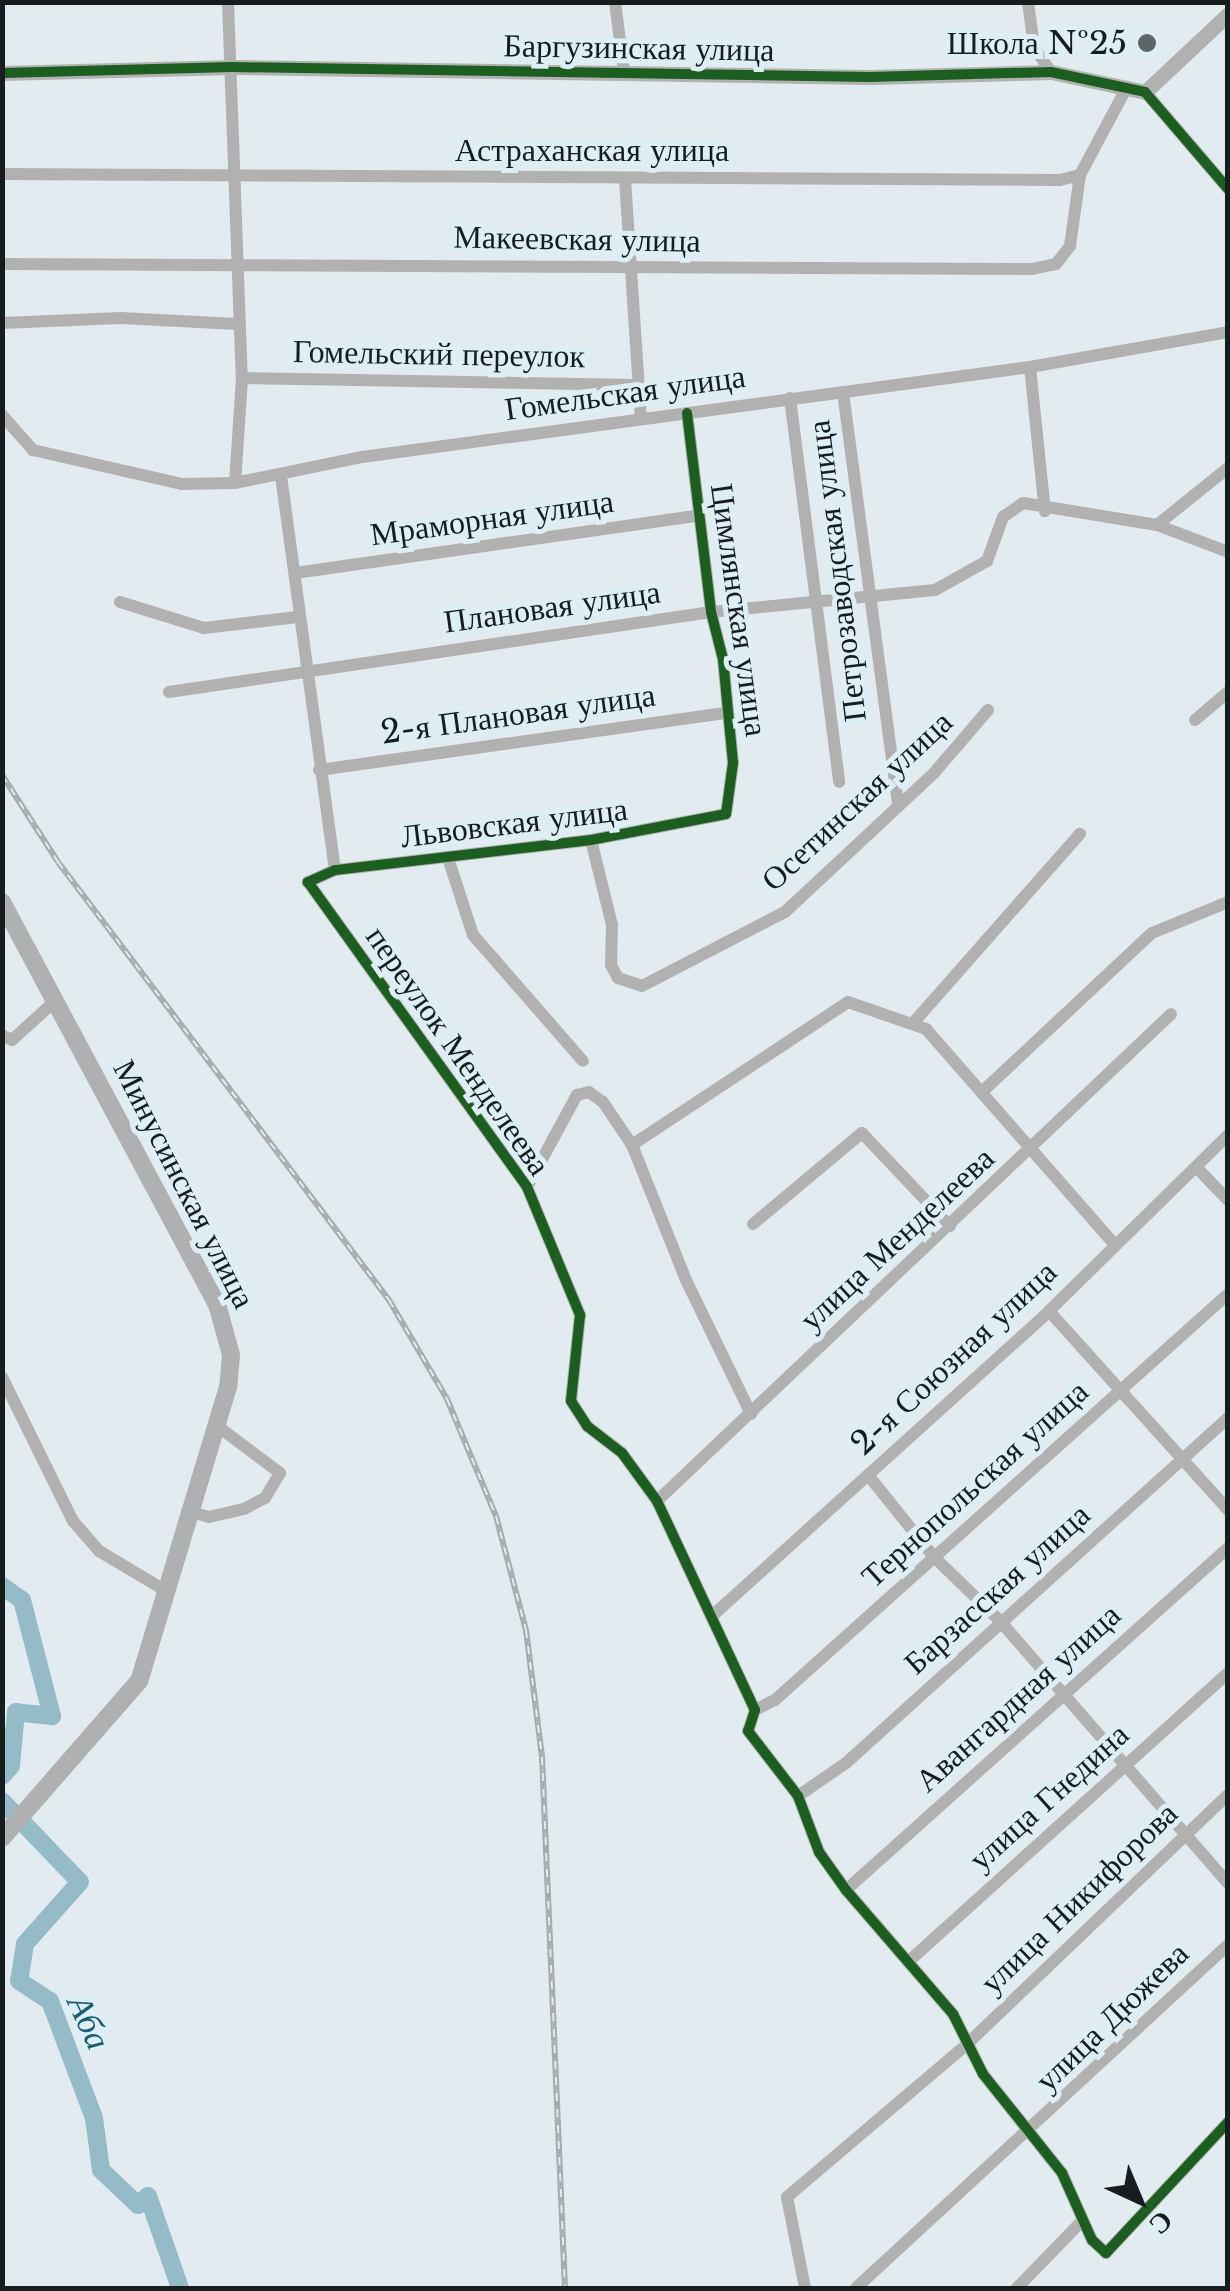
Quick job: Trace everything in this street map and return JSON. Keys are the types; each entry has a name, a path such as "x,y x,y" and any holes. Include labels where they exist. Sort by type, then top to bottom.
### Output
{"main road":[{"name":"Минусинская улица","path":"2,902 226,1329 228,1387 138,1680 2,1838"}],"street":[{"path":"228,2 234,263 242,378 235,483"},
{"path":"615,2 624,72"},
{"path":"1028,2 1034,48 1051,72"},
{"path":"1228,14 1145,92 1228,189"},
{"name":"Баргузинская улица","path":"2,73 232,67 951,77 1051,72 1145,92"},
{"path":"1080,176 1128,87"},
{"name":"Астраханская улица","path":"2,174 948,182 1080,176"},
{"name":"Макеевская улица","path":"2,264 1045,268 1070,246 1080,176"},
{"path":"624,179 641,418"},
{"path":"2,323 121,318 237,324"},
{"name":"Гомельская улица","path":"2,415 33,450 181,484 235,483 362,458 1030,367 1228,332"},
{"path":"1030,367 1044,510 1157,524 1228,552"},
{"name":"Гомельский переулок","path":"242,378 636,385"},
{"name":"Петрозаводская улица","path":"843,392 898,803"},
{"path":"790,398 839,782"},
{"name":"Цимлянская улица","path":"688,413 697,516 710,612 722,659 732,764 726,814"},
{"path":"1157,524 1228,468"},
{"path":"281,476 335,870"},
{"name":"Плановая улица","path":"169,692 710,612 934,590 987,561 1002,517 1022,504 1044,510"},
{"name":"Мраморная улица","path":"295,574 697,516"},
{"path":"120,602 204,628 298,617"},
{"path":"1195,720 1228,692"},
{"name":"Осетинская улица","path":"591,840 612,925 611,964 618,978 642,986 784,912 968,739 988,710"},
{"name":"2-я Плановая улица","path":"319,770 725,713"},
{"name":"Львовская улица","path":"308,882 335,870 591,840 726,814"},
{"path":"914,1022 1080,834"},
{"path":"448,858 473,935 582,1061"},
{"name":"переулок Менделеева","path":"308,882 527,1187 580,1316 571,1401 587,1426 622,1452 657,1501 755,1710 748,1730 798,1796 819,1852 846,1890 953,2014 965,2046 1062,2172 1081,2222 1106,2253 1228,2122"},
{"path":"982,1090 1152,933 1228,902"},
{"path":"5,1042 55,1001"},
{"path":"632,1145 848,1002 914,1022 982,1090 1114,1246"},
{"name":"улица Менделеева","path":"657,1501 1033,1149 1171,1014"},
{"path":"527,1187 576,1095 589,1092 603,1102 632,1145 686,1280 751,1414"},
{"path":"753,1224 851,1136 862,1133 874,1140 950,1226"},
{"name":"2-я Союзная улица","path":"712,1616 1049,1311 1228,1135"},
{"path":"1196,1166 1228,1200"},
{"name":"Тернопольская улица","path":"755,1710 775,1700 1228,1294"},
{"path":"1049,1311 1228,1510"},
{"path":"2,1377 73,1521 99,1551 166,1591"},
{"name":"Барзасская улица","path":"798,1796 840,1768 1228,1418"},
{"path":"187,1511 210,1517 244,1509 265,1498 280,1473 216,1425"},
{"path":"868,1475 934,1557 1000,1621 1182,1836 1228,1882"},
{"name":"Авангардная улица","path":"846,1890 1228,1548"},
{"name":"улица Гнедина","path":"908,1962 1228,1673"},
{"name":"улица Никифорова","path":"805,2288 787,2197 965,2046 1228,1795"},
{"name":"улица Дюжева","path":"856,2288 1030,2132 1228,1945"},
{"path":"1017,2288 1081,2222"}],"waterway":[{"name":"Аба","path":"2,1586 22,1600 52,1716 16,1712 11,1766 2,1776"},
{"name":"Аба","path":"2,1801 80,1882 25,1944 19,1981 50,2001 94,2118 101,2170 138,2205 148,2196 180,2288"}],"railway":[{"path":"2,775 58,862 389,1300 447,1399 496,1516 526,1630 542,1757 565,2288"}],"cycle path":[{"path":"2,73 232,67 870,77 1051,72 1145,92 1228,189"},
{"path":"687,413 711,612 723,659 733,763 726,814 591,840 335,870 308,882 527,1187 580,1315 571,1401 587,1426 622,1453 657,1501 755,1710 748,1731 798,1796 819,1852 846,1890 953,2014 983,2074 1062,2173 1092,2240 1106,2253 1228,2122"}],"place":[{"name":"Школа №25","path":"1147,43"}]}
